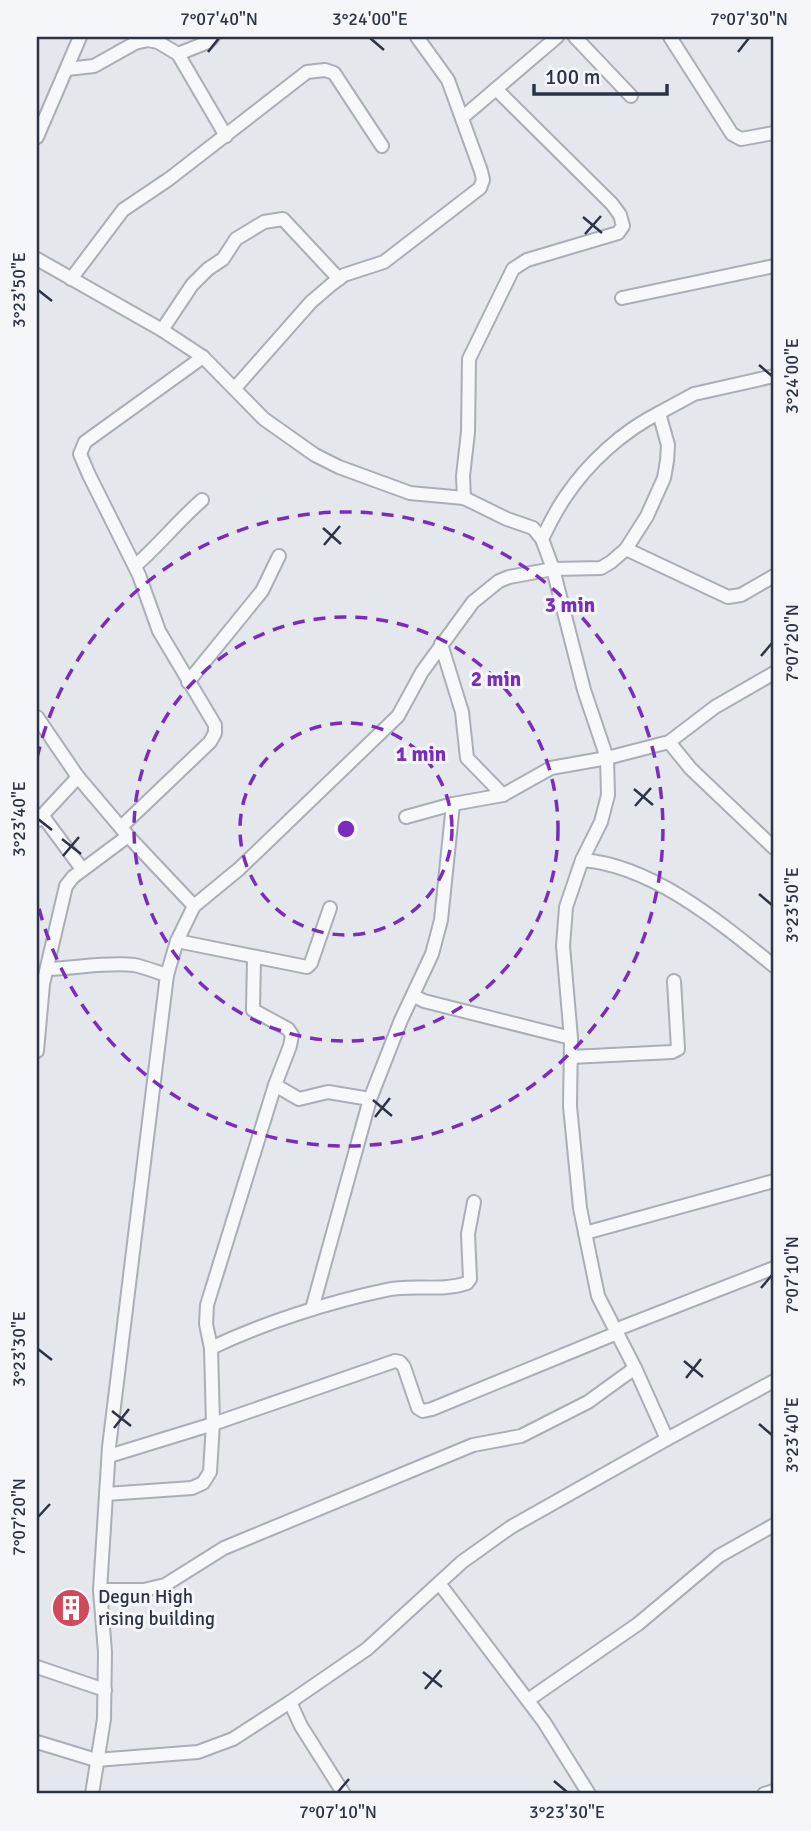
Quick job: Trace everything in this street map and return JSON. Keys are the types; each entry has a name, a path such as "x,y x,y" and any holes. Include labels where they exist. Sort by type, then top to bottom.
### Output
{"street":[{"path":"37,137 80,37"},
{"path":"178,54 208,42 213,37"},
{"path":"463,117 557,37"},
{"path":"575,37 631,96"},
{"path":"670,37 732,134 741,139 774,133"},
{"path":"235,388 311,302 338,279 384,262 480,188 481,171 463,117 447,80 423,39"},
{"path":"67,69 94,66 135,43 148,40 158,42 178,54 226,136"},
{"path":"71,279 123,210 226,136 307,72 326,70 334,73 382,146"},
{"path":"464,498 469,359 513,270 527,260 618,233 622,226 620,215 612,204 496,89"},
{"path":"162,330 192,285 223,259 236,239 264,222 283,219 338,279"},
{"path":"37,259 162,330 203,357 264,419 315,455 338,467 410,493 464,498 508,519 533,527 542,540 553,569 584,690 607,758 608,795 605,808 582,860 566,907 563,946 571,1038 570,1106 580,1209 598,1296 667,1439"},
{"path":"622,298 774,266"},
{"path":"37,1051 40,984 49,969 66,886 125,832 210,742 215,733 215,726 159,631 135,566 80,454 85,442 203,357"},
{"path":"542,540 565,496 583,475 623,436 645,420 694,394 774,376"},
{"path":"92,1794 104,1719 106,1653 100,1590 109,1456 167,975 177,941 194,906 239,869 398,716 440,643 473,602 499,581 509,577 553,569 601,568 626,549 647,516 664,478 668,445 659,413"},
{"path":"135,566 202,500"},
{"path":"626,549 728,597 741,595 774,576"},
{"path":"188,682 262,591 279,556"},
{"path":"440,643 462,712 467,758 503,795"},
{"path":"406,817 453,804 503,795 551,768 607,758 668,742 715,707 774,673"},
{"path":"37,717 78,777 194,906"},
{"path":"668,742 691,769 774,848"},
{"path":"78,777 39,818 82,869"},
{"path":"312,1309 370,1100 401,1020 432,954 441,920 453,804"},
{"path":"582,860 604,862 699,907 774,966"},
{"path":"177,941 307,967 311,963 330,908"},
{"path":"106,1494 192,1488 203,1483 210,1472 213,1424 207,1304 292,1035 288,1028 258,1015 253,1010 254,958"},
{"path":"49,969 110,964 136,965 167,975"},
{"path":"571,1058 672,1052 678,1049 674,981"},
{"path":"414,996 424,1001 571,1038"},
{"path":"275,1085 299,1099 328,1092 370,1100"},
{"path":"585,1233 774,1181"},
{"path":"211,1348 312,1309 389,1289 467,1283 470,1279 468,1234 474,1202"},
{"path":"109,1456 213,1424 395,1360 404,1367 418,1408 423,1411 432,1409 774,1268"},
{"path":"100,1590 144,1590 165,1586 225,1548 473,1445 522,1436 588,1402 635,1368"},
{"path":"37,1742 96,1760 198,1752 233,1739 367,1648 462,1562 511,1527 774,1381"},
{"path":"528,1700 638,1624 719,1556 774,1525"},
{"path":"439,1583 528,1700 589,1794"},
{"path":"37,1667 105,1690"},
{"path":"290,1702 301,1726 344,1794"},
{"path":"764,1794 774,1791"}],"place":[{"name":"Degun High rising building","path":"71,1608"}]}
